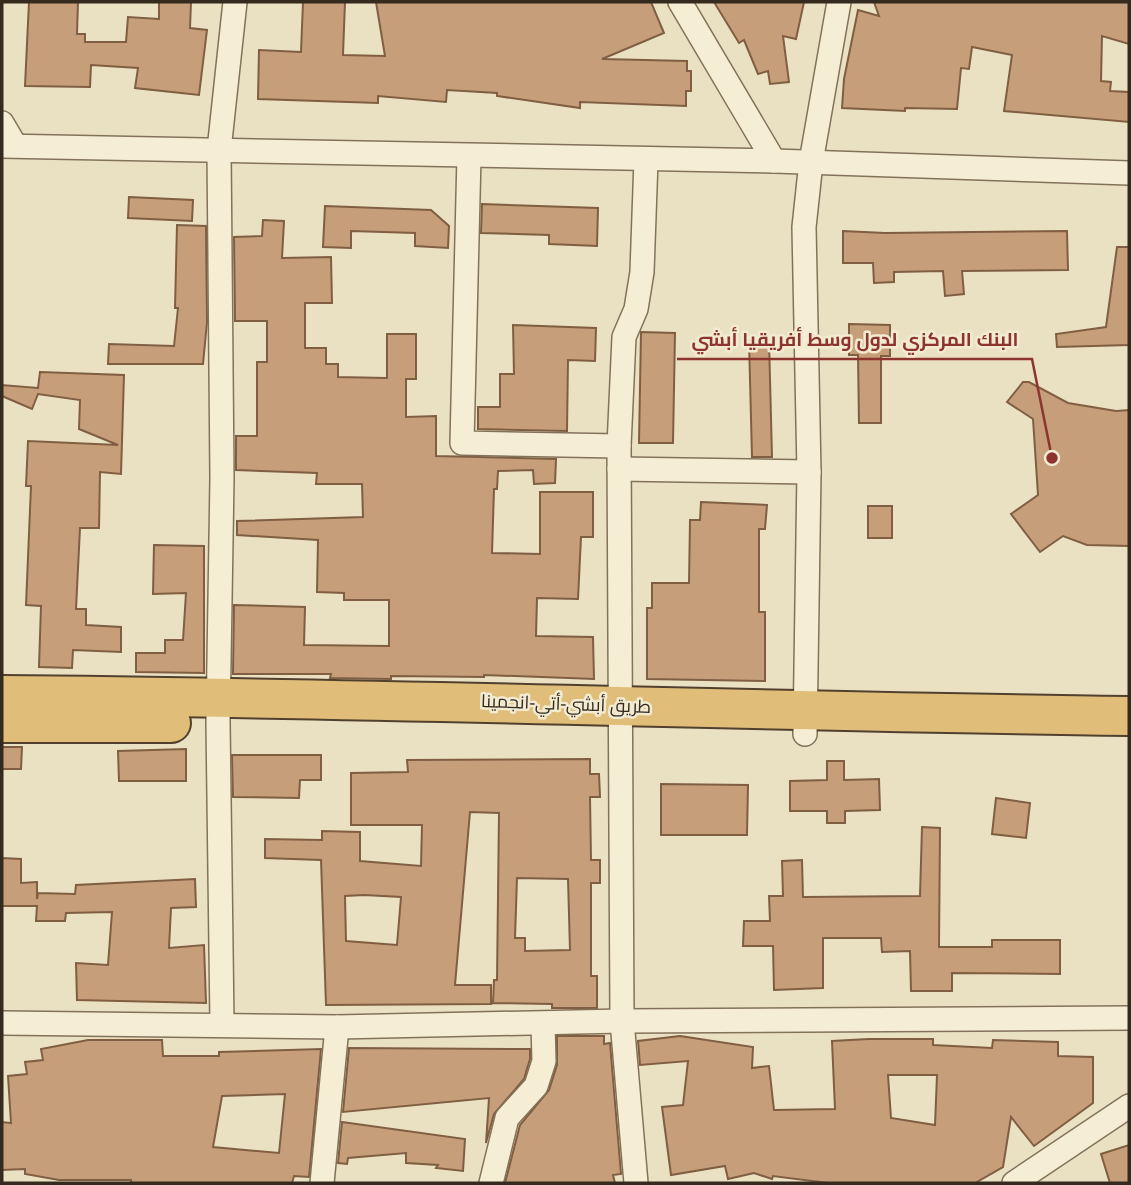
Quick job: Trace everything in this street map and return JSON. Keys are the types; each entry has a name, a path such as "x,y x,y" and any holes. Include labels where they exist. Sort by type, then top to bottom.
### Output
{"highway":[{"path":"2,695 219,710 805,723 1129,743"},
{"path":"2,723 219,710"},
{"path":"805,723 1129,716"}],"street":[{"path":"222,1024 219,150 234,2"},
{"path":"680,2 774,161"},
{"path":"805,723 809,472 804,227 811,162 839,2"},
{"path":"2,122 8,145 774,161 1129,173"},
{"path":"468,156 462,443 809,472"},
{"path":"636,1183 622,1021 619,457 624,337 636,309 642,272 646,160"},
{"path":"2,1023 337,1027 622,1021 1129,1018"},
{"path":"491,1183 507,1118 536,1086 544,1061 543,1024"},
{"path":"322,1183 337,1027"},
{"path":"1014,1183 1129,1106"}],"building":[{"path":"29,2 78,2 77,34 85,34 85,42 126,42 128,17 159,19 159,2 191,2 190,28 207,30 199,95 135,88 138,68 91,65 90,87 25,86"},
{"path":"303,2 345,2 343,55 385,56 376,2 651,2 664,33 602,59 687,61 687,71 691,71 691,91 686,91 686,106 580,102 580,108 497,96 497,93 447,90 446,102 378,96 378,103 258,99 259,50 301,52"},
{"path":"714,2 804,2 796,39 783,36 789,82 770,84 768,71 758,74 744,40 739,43"},
{"path":"874,2 1129,2 1129,44 1102,36 1101,81 1111,82 1110,91 1129,92 1129,122 1004,111 1012,55 972,47 969,69 961,68 957,109 905,108 905,111 842,108 844,79 858,10 879,16"},
{"path":"129,197 193,200 192,221 128,218"},
{"path":"482,204 598,208 597,246 549,244 549,235 481,233"},
{"path":"325,206 431,210 449,226 448,248 415,246 415,233 351,231 351,248 323,247"},
{"path":"263,220 284,221 282,258 331,257 332,303 305,303 305,348 326,348 326,364 338,364 338,377 387,378 387,334 416,334 416,379 406,379 406,417 436,416 436,456 556,459 555,483 534,484 533,470 498,471 497,489 494,489 492,553 540,554 540,492 593,492 593,537 581,537 578,599 537,598 536,636 593,637 594,679 484,675 391,676 391,679 330,678 331,674 233,674 234,605 305,607 304,645 389,646 389,600 344,600 344,593 317,592 318,540 237,535 237,521 363,517 362,484 316,484 317,473 236,470 236,436 257,436 257,362 267,362 267,321 235,321 234,237 262,236"},
{"path":"177,225 206,226 207,322 203,364 108,364 109,344 174,346 178,308 175,308"},
{"path":"843,231 1067,231 1068,270 962,271 964,294 945,296 943,271 894,272 894,282 874,283 873,263 843,263"},
{"path":"1117,247 1129,247 1129,345 1057,347 1056,334 1106,327"},
{"path":"849,324 890,325 890,356 881,356 881,423 859,423 858,355 849,355"},
{"path":"513,325 596,328 595,361 568,360 567,431 478,429 478,407 500,407 500,374 514,374"},
{"path":"641,332 675,333 673,443 639,443"},
{"path":"769,340 772,457 752,457 749,341"},
{"path":"40,372 124,375 121,474 100,472 99,528 80,528 76,609 86,609 86,625 121,627 121,652 73,650 72,668 39,667 41,606 26,605 31,486 26,486 28,441 118,445 79,429 80,400 38,394 32,409 2,396 2,385 38,388"},
{"path":"1023,382 1029,382 1068,403 1116,411 1129,410 1129,546 1087,545 1063,536 1040,552 1011,514 1038,495 1033,419 1007,402"},
{"path":"701,502 767,505 765,529 759,529 759,612 765,612 765,681 647,679 647,608 652,608 652,583 689,583 690,520 700,520"},
{"path":"868,506 892,506 892,538 868,538"},
{"path":"154,545 204,546 204,673 136,672 136,653 165,653 165,640 183,640 186,593 153,594"},
{"path":"2,747 22,747 21,769 2,769"},
{"path":"186,749 186,781 119,781 118,751"},
{"path":"232,755 321,755 321,780 300,780 299,798 233,797"},
{"path":"590,759 590,774 599,774 600,797 590,797 591,860 600,860 600,883 591,883 591,976 597,976 597,1008 552,1008 552,1004 493,1003 494,980 497,980 499,813 470,812 455,985 491,985 491,1004 326,1005 321,860 265,858 265,839 322,840 322,831 360,832 360,861 421,866 422,825 351,825 351,773 408,772 407,760","holes":["517,878 568,879 570,950 525,951 525,938 515,938","345,896 401,897 397,945 346,941"]},
{"path":"827,761 844,761 844,780 879,779 880,810 845,811 845,823 827,823 827,811 790,811 790,781 827,780"},
{"path":"661,784 748,785 747,835 661,835"},
{"path":"996,798 1030,803 1026,838 992,834"},
{"path":"922,827 940,828 939,947 992,947 992,940 1060,940 1060,974 952,973 952,991 911,991 910,951 882,952 881,938 823,938 823,988 774,990 773,946 743,946 744,921 770,921 769,896 783,896 782,861 802,860 803,897 920,896"},
{"path":"2,858 21,859 21,883 37,882 37,899 38,893 75,894 76,885 195,879 196,907 171,908 169,948 204,945 206,1003 77,1000 76,963 108,965 112,912 66,913 65,921 36,921 37,906 2,906"},
{"path":"557,1036 604,1036 604,1044 610,1043 621,1174 613,1175 615,1183 505,1183 520,1125 549,1090 557,1065"},
{"path":"680,1036 753,1047 752,1068 769,1066 774,1110 835,1109 832,1041 933,1039 933,1045 992,1048 993,1040 1058,1042 1058,1056 1093,1057 1093,1103 1034,1146 1011,1117 1003,1167 975,1183 828,1183 773,1176 772,1179 754,1173 728,1179 725,1166 671,1175 662,1107 683,1105 688,1061 640,1065 638,1041","holes":["888,1075 937,1075 935,1125 891,1118"]},
{"path":"88,1040 162,1040 163,1056 219,1056 219,1052 321,1049 309,1177 294,1176 292,1183 131,1183 131,1180 59,1180 25,1174 25,1169 2,1170 2,1122 11,1123 8,1076 27,1074 25,1062 43,1060 41,1049","holes":["285,1094 279,1153 213,1147 222,1096"]},
{"path":"349,1048 530,1049 530,1059 524,1079 494,1114 486,1143 489,1098 343,1112"},
{"path":"342,1122 465,1139 463,1171 436,1168 438,1165 406,1163 406,1153 348,1158 347,1164 338,1163"},
{"path":"1129,1145 1129,1183 1110,1183 1101,1154"}],"place":[{"name":"البنك المركزي لدول وسط أفريقيا أبشي","path":"1052,458"}]}
